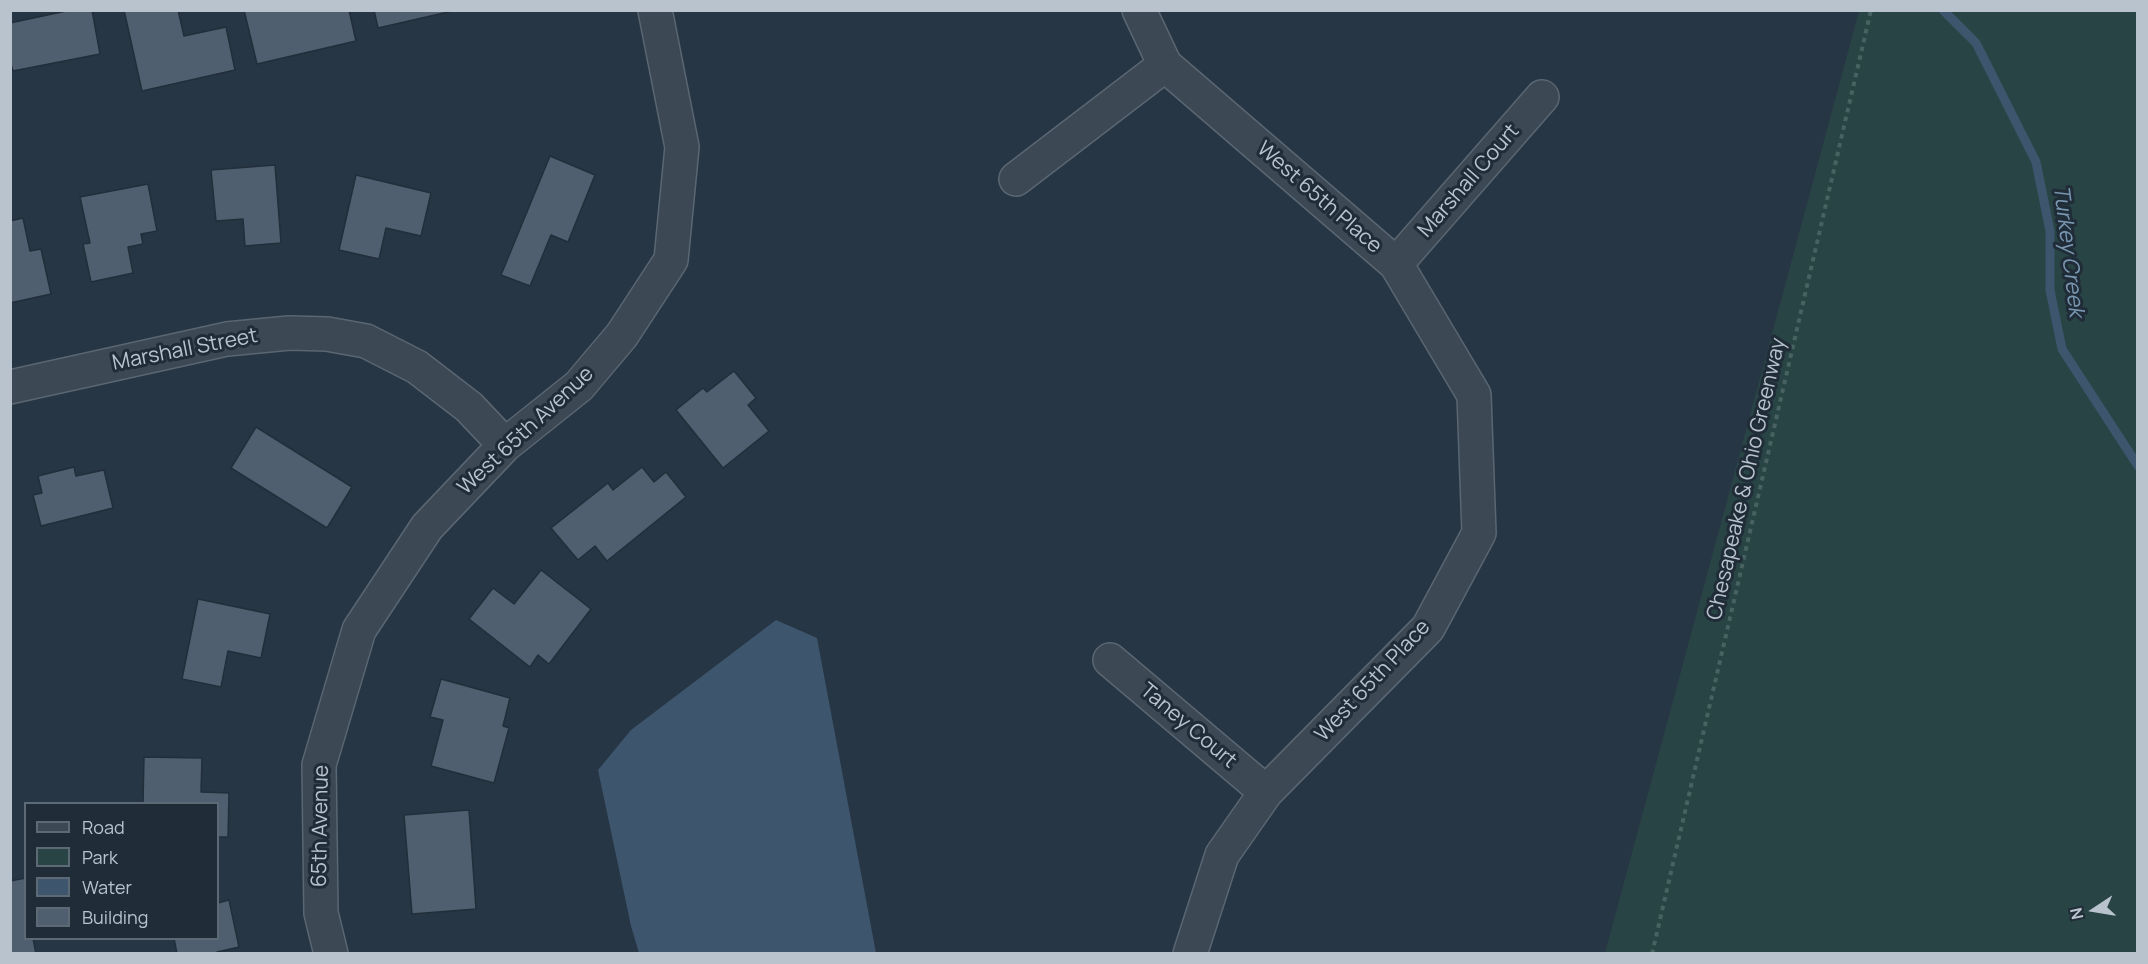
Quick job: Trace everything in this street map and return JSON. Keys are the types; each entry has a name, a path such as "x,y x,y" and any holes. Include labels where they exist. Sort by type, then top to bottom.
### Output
{"street":[{"name":"West 65th Avenue","path":"359,630 427,527 505,445 579,386 622,335 671,260 682,147 655,10"},
{"name":"West 65th Place","path":"1139,10 1165,65 1396,264 1474,395 1479,532 1428,628 1266,792 1222,855 1190,954"},
{"path":"1016,179 1165,65"},
{"name":"Marshall Court","path":"1396,264 1542,97"},
{"name":"Marshall Street","path":"10,387 227,339 289,333 327,334 366,342 417,368 469,407 505,445"},
{"name":"65th Avenue","path":"332,954 321,913 319,765 359,630"},
{"name":"Taney Court","path":"1110,660 1266,792"}],"path":[{"name":"Chesapeake & Ohio Greenway","path":"1652,954 1871,10"}],"green space":[{"path":"1859,11 2137,11 2137,953 1605,953"}],"water":[{"path":"776,620 817,638 876,953 639,953 631,926 598,770 631,730"}],"building":[{"path":"71,10 92,10 100,54 13,71 10,61 10,23"},
{"path":"124,10 178,10 184,36 226,27 235,70 142,91"},
{"path":"244,10 349,10 356,41 257,64"},
{"path":"374,10 457,10 378,28"},
{"path":"550,156 595,175 568,242 551,235 530,286 501,275"},
{"path":"275,165 281,243 245,246 243,219 216,221 211,170"},
{"path":"356,175 431,193 421,236 386,228 379,259 339,250"},
{"path":"148,184 157,231 141,234 143,244 128,247 133,273 91,282 83,244 90,243 80,197"},
{"path":"23,218 30,251 41,249 51,294 10,303 10,221"},
{"path":"734,371 756,398 748,405 769,431 723,468 676,410 703,388 707,392"},
{"path":"256,427 352,487 327,528 231,468"},
{"path":"74,467 76,476 104,470 113,508 41,526 33,495 42,493 38,476"},
{"path":"642,467 654,482 666,472 686,497 607,561 595,546 578,560 551,528 608,483 613,490"},
{"path":"541,570 591,609 549,664 538,655 530,667 469,619 493,588 514,604"},
{"path":"198,599 270,614 261,658 228,651 221,687 182,679"},
{"path":"441,679 510,698 503,726 509,728 494,783 431,766 443,720 430,717"},
{"path":"144,757 202,758 201,792 229,793 228,837 219,837 219,802 143,802"},
{"path":"469,810 476,909 412,914 404,815"},
{"path":"24,878 24,940 33,940 36,954 10,954 10,881"},
{"path":"229,900 239,947 217,952 218,954 177,954 174,940 219,940 219,903"}],"waterway":[{"name":"Turkey Creek","path":"1943,10 1976,43 2036,162 2050,231 2050,290 2062,349 2138,466"}]}
